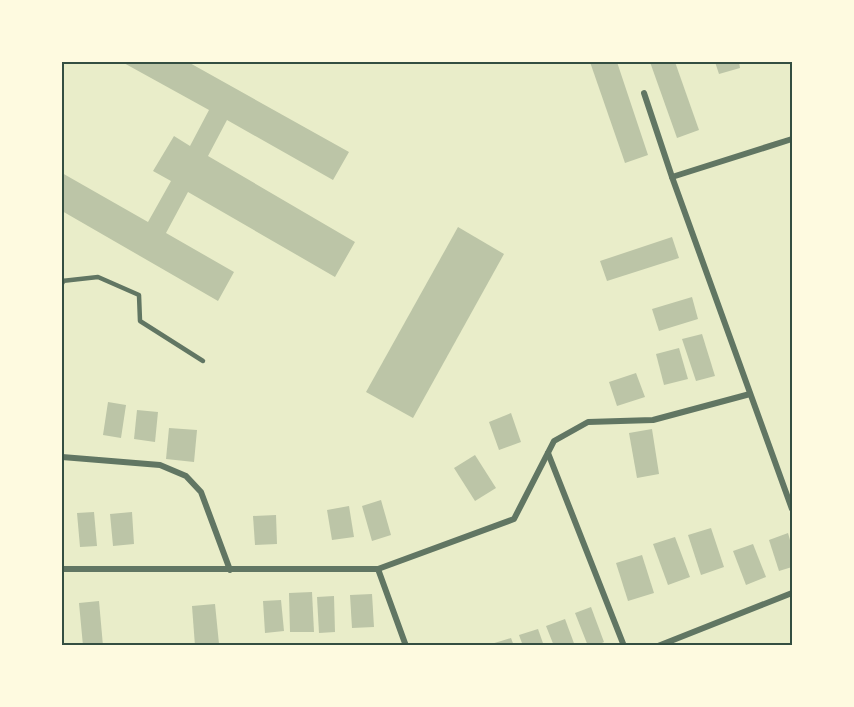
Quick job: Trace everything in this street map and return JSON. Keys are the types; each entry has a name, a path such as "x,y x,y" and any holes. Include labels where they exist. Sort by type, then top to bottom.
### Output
{"street":[{"path":"644,93 792,509"},
{"path":"672,177 792,139"},
{"path":"62,569 378,569 514,519 554,441 588,422 653,420 750,394"},
{"path":"548,453 624,645"},
{"path":"62,456 160,465 186,476 201,492 230,570"},
{"path":"378,569 406,645"},
{"path":"658,645 792,593"}],"lane":[{"path":"62,282 98,277 139,296 140,321 203,361"}],"building":[{"path":"122,62 188,62 349,152 333,180 227,120 208,156 355,242 335,277 188,192 166,233 234,272 218,301 62,211 62,173 148,222 171,181 153,171 174,136 190,146 209,110"},
{"path":"590,62 617,62 648,155 625,163"},
{"path":"650,62 675,62 699,130 677,138"},
{"path":"715,62 739,62 740,68 719,74"},
{"path":"458,227 504,254 413,418 366,392"},
{"path":"672,237 679,258 607,281 600,261"},
{"path":"692,297 698,319 659,331 652,309"},
{"path":"702,334 715,376 696,381 682,339"},
{"path":"679,348 688,379 664,385 656,354"},
{"path":"636,373 645,397 617,406 609,382"},
{"path":"108,402 126,405 121,438 103,435"},
{"path":"137,410 158,412 155,442 134,439"},
{"path":"511,413 521,442 499,450 489,422"},
{"path":"169,428 197,430 194,462 166,459"},
{"path":"652,429 659,474 637,478 629,433"},
{"path":"475,455 496,488 475,501 454,468"},
{"path":"381,500 391,535 372,541 362,506"},
{"path":"349,506 354,537 332,540 327,510"},
{"path":"94,512 97,546 80,547 77,513"},
{"path":"132,512 134,544 113,546 110,514"},
{"path":"276,515 277,544 255,545 253,516"},
{"path":"711,528 724,567 701,575 688,535"},
{"path":"788,533 792,547 792,567 779,571 769,540"},
{"path":"675,537 690,577 668,585 653,544"},
{"path":"753,544 766,577 746,585 733,551"},
{"path":"642,555 654,593 628,601 616,563"},
{"path":"312,592 314,632 290,632 289,593"},
{"path":"372,594 374,627 352,628 350,595"},
{"path":"334,596 335,632 319,633 317,597"},
{"path":"281,600 284,631 265,633 263,601"},
{"path":"99,601 103,646 83,646 79,603"},
{"path":"215,604 219,644 195,646 192,606"},
{"path":"591,607 604,642 596,646 588,646 575,613"},
{"path":"565,619 575,646 554,646 546,626"},
{"path":"538,629 544,646 523,646 519,635"},
{"path":"511,638 514,646 488,646 488,645"}]}
